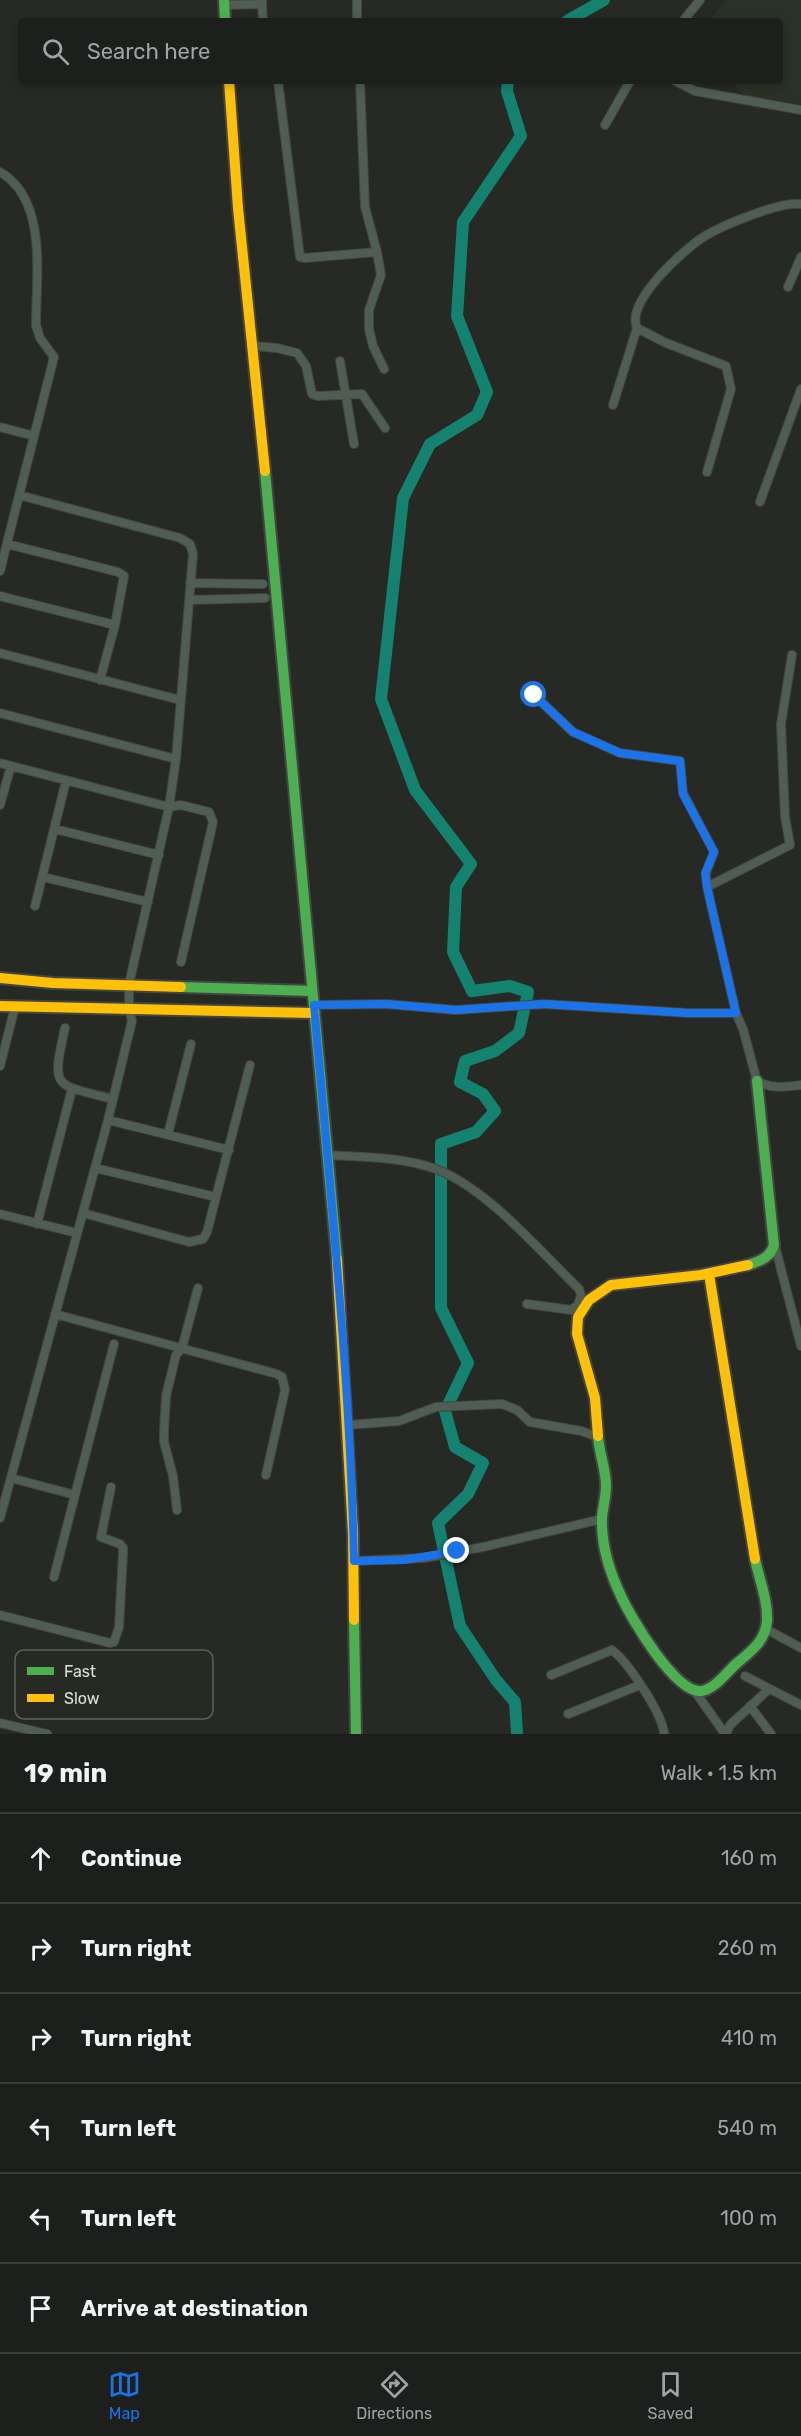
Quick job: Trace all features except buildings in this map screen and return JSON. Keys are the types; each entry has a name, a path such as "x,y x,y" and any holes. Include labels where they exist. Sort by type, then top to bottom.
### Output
{"street":[{"path":"357,0 357,18"},
{"path":"685,18 700,0"},
{"path":"225,18 224,2 262,2 263,18"},
{"path":"228,84 328,1155 348,1425 354,1561 356,1734"},
{"path":"278,84 300,257 377,252"},
{"path":"360,84 364,207 381,275 369,310 369,329 373,346 384,369"},
{"path":"605,125 628,84"},
{"path":"681,84 695,91 801,110"},
{"path":"0,172 21,189 30,206 35,227 36,325 40,338 54,357 0,571"},
{"path":"707,472 731,389 726,366 666,343 637,328 634,322 637,310 654,284 676,260 706,236 753,214 801,204"},
{"path":"788,287 801,257"},
{"path":"613,405 637,328"},
{"path":"253,346 297,353 306,366 312,394 318,396 362,394 385,428"},
{"path":"340,361 354,444"},
{"path":"760,502 801,389"},
{"path":"0,427 34,436"},
{"path":"0,1518 108,1120 132,1021 129,1010 129,984 159,855 176,759 193,554 190,544 180,538 19,495"},
{"path":"7,544 122,573 125,580 100,680"},
{"path":"190,584 263,584"},
{"path":"0,596 115,625"},
{"path":"189,600 265,598"},
{"path":"0,653 180,699"},
{"path":"707,887 790,845 785,817 781,724 792,655"},
{"path":"534,695 573,732 620,753 680,761 683,794 714,852 705,873 707,887 736,1013 743,1029 757,1081 774,1245 801,1346"},
{"path":"0,713 176,759"},
{"path":"0,763 169,807 181,806 209,812 213,822 181,962"},
{"path":"0,806 10,766"},
{"path":"35,906 66,781"},
{"path":"55,829 159,855"},
{"path":"43,877 148,902"},
{"path":"0,978 53,983 312,991"},
{"path":"0,1006 129,1010 314,1009 386,1004 456,1010 544,1004 688,1013 736,1013"},
{"path":"0,1066 15,1007"},
{"path":"65,1028 56,1071 63,1084 72,1089 113,1099"},
{"path":"168,1134 191,1044"},
{"path":"83,1213 189,1242 203,1239 207,1232 250,1065"},
{"path":"757,1081 765,1086 774,1087 801,1085"},
{"path":"37,1224 72,1089"},
{"path":"108,1120 229,1150"},
{"path":"328,1155 396,1161 434,1168 454,1178 495,1208 579,1289 581,1295 578,1305 571,1310 526,1304"},
{"path":"95,1168 216,1197"},
{"path":"0,1214 77,1233"},
{"path":"726,1734 694,1690 678,1679 644,1639 621,1598 608,1566 602,1519 606,1483 598,1437 597,1407 579,1340 577,1323 582,1309 600,1289 611,1284 709,1274 762,1261 772,1252 774,1245"},
{"path":"694,1690 702,1691 711,1688 729,1668 757,1648 766,1629 766,1602 758,1574 709,1274"},
{"path":"177,1510 173,1476 164,1442 166,1396 176,1355 182,1348 198,1288"},
{"path":"55,1314 282,1377 285,1390 266,1475"},
{"path":"54,1577 114,1344"},
{"path":"348,1425 399,1421 436,1407 501,1404 517,1410 530,1422 581,1431 598,1437"},
{"path":"11,1478 75,1494"},
{"path":"0,1615 110,1643 114,1642 119,1627 123,1548 120,1544 101,1537 111,1487"},
{"path":"354,1561 424,1558 483,1547 602,1519"},
{"path":"766,1629 801,1648"},
{"path":"551,1675 612,1650 650,1696 664,1734"},
{"path":"745,1676 801,1705"},
{"path":"568,1714 640,1685"},
{"path":"726,1734 730,1725 769,1689"},
{"path":"750,1706 771,1734"},
{"path":"0,1723 47,1734"}],"shaded area":[{"path":"726,0 801,0 801,104 742,95 734,84 783,84 783,18 711,18"}],"waterway":[{"path":"572,18 604,0"},
{"path":"508,84 507,91 521,136 463,222 457,316 487,392 477,415 430,444 403,498 381,699 415,790 471,864 456,887 453,952 472,991 510,986 528,992 519,1033 495,1051 465,1061 460,1082 483,1094 495,1111 476,1132 441,1144 441,1308 468,1363 445,1411 455,1447 483,1463 468,1494 438,1523 460,1626 496,1680 515,1702 517,1734"}],"traffic: fast":[{"path":"224,0 225,18"},
{"path":"265,471 337,1259"},
{"path":"181,987 312,991"},
{"path":"748,1265 767,1256 774,1245 757,1081"},
{"path":"598,1436 606,1480 602,1517 603,1538 613,1578 626,1606 655,1652 667,1668 691,1688 701,1691 715,1684 752,1650 763,1635 767,1621 766,1605 755,1559"},
{"path":"354,1620 356,1734"}],"traffic: slow":[{"path":"229,84 238,208 265,471"},
{"path":"0,978 53,983 181,987"},
{"path":"0,1006 314,1013"},
{"path":"337,1259 353,1533 354,1620"},
{"path":"598,1436 595,1398 577,1334 578,1317 589,1300 611,1285 701,1275 748,1265"},
{"path":"709,1274 755,1559"}],"route":[{"path":"457,1551 404,1560 354,1561 336,1243 314,1005 386,1004 456,1010 544,1004 688,1013 736,1013 705,873 714,852 683,794 680,761 620,753 573,732 534,695"}]}
